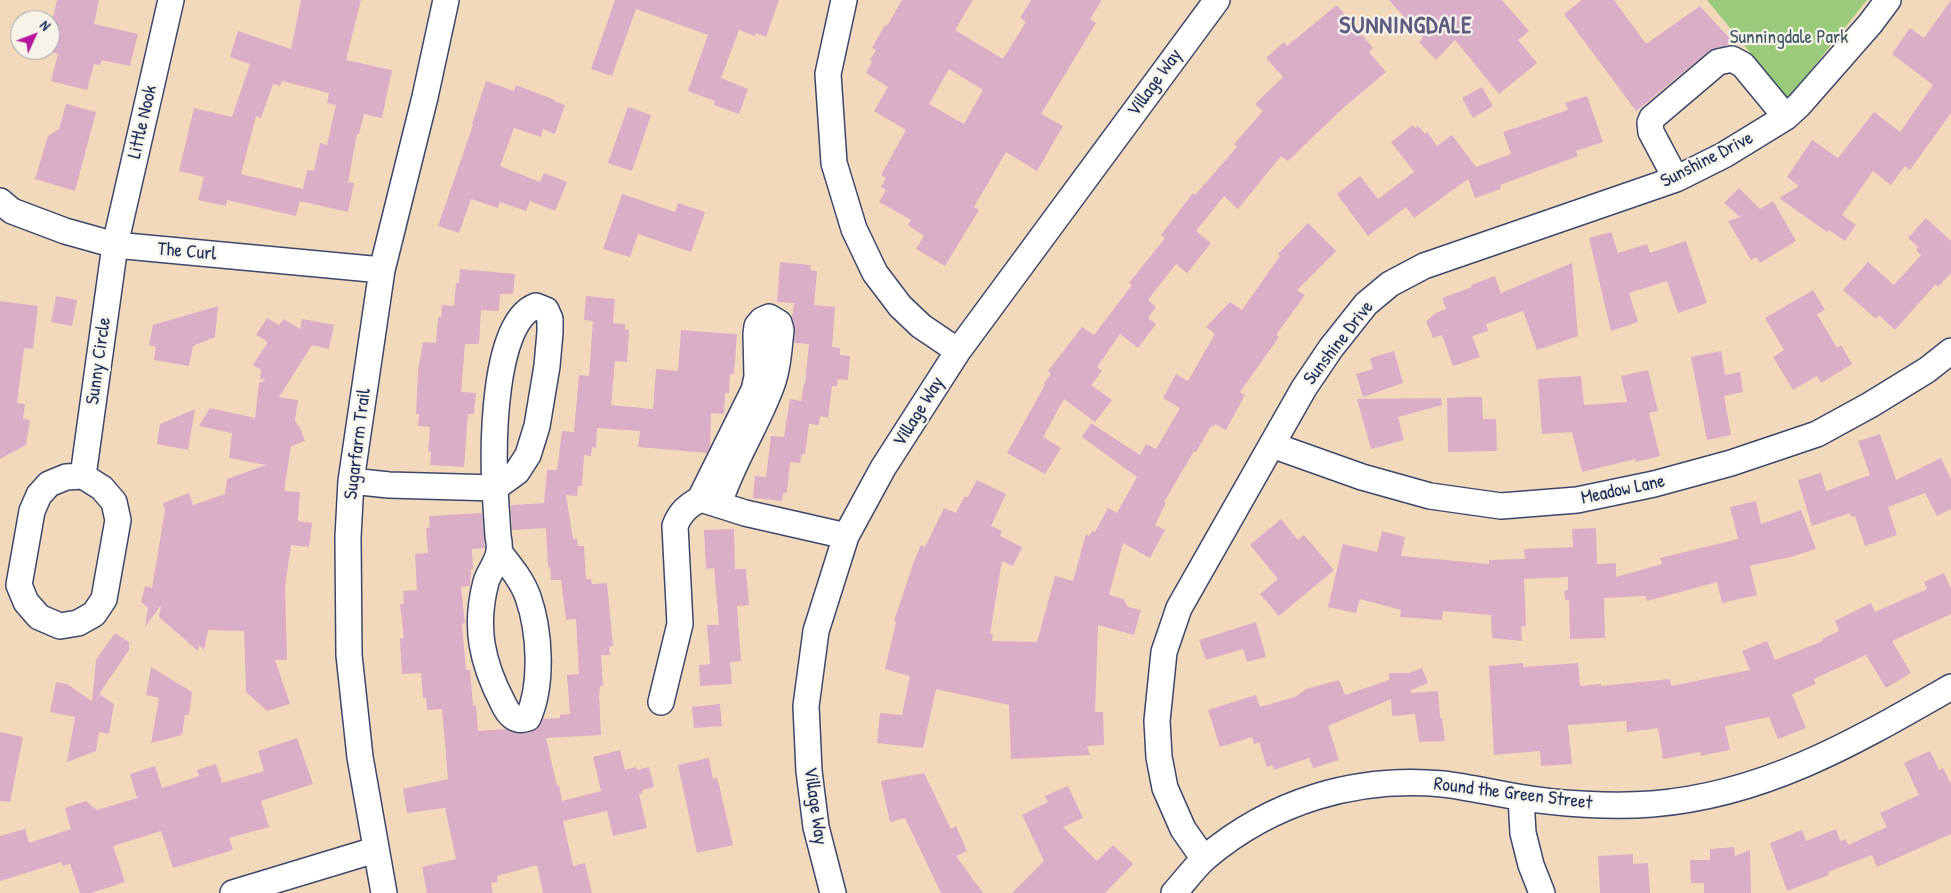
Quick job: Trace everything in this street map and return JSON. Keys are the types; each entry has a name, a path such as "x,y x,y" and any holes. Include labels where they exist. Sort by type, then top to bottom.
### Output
{"street":[{"name":"Little Nook","path":"115,245 171,0"},
{"name":"Sugarfarm Trail","path":"384,893 360,758 348,655 348,537 351,481 382,270 425,97 446,0"},
{"path":"844,0 828,74 834,163 854,228 875,273 900,306 921,326 958,351"},
{"name":"Village Way","path":"833,893 816,826 809,771 806,706 816,631 846,536 883,468 958,351 1217,0"},
{"name":"Sunshine Drive","path":"1204,859 1183,829 1165,788 1158,757 1157,721 1164,652 1179,608 1304,388 1331,348 1366,304 1390,284 1424,266 1676,179 1724,155 1786,117 1799,105 1870,24 1888,0"},
{"path":"1676,179 1651,132 1650,124 1652,118 1718,62 1732,59 1743,65 1786,117"},
{"name":"The Curl","path":"0,201 12,211 65,231 115,245 382,270"},
{"name":"Sunny Circle","path":"83,476 115,245"},
{"path":"351,481 389,485 495,488 517,472 528,455 537,426 547,366 550,332 550,319 546,310 536,306 528,309 516,324 506,351 498,388 494,436 495,488 499,552 488,576 482,596 480,618 482,647 487,669 507,712 515,719 522,721 528,718 535,700 538,672 535,629 528,597 516,573 499,552"},
{"path":"769,317 779,323 781,330 775,375 765,403 730,472 709,502 754,390 757,376 757,326 762,320 769,317"},
{"name":"Meadow Lane","path":"1272,445 1362,477 1430,496 1501,506 1577,500 1654,484 1731,463 1817,434 1870,405 1927,370 1951,351"},
{"path":"83,476 102,488 114,502 118,520 104,599 94,614 78,623 60,626 38,617 26,602 19,585 32,511 39,495 49,484 66,477 83,476"},
{"path":"662,702 680,624 675,526 679,515 687,507 709,502 846,536"},
{"name":"Round the Green Street","path":"1174,893 1204,859 1239,833 1271,814 1302,801 1361,785 1404,782 1445,785 1521,798 1594,804 1652,804 1719,795 1766,781 1816,760 1872,732 1951,687"},
{"path":"1521,798 1523,833 1531,865 1542,893"},
{"path":"233,893 375,850"}],"green space":[{"name":"Sunningdale Park","path":"1707,0 1867,0 1788,99"}],"building":[{"path":"57,0 99,0 94,24 138,34 130,66 102,60 100,65 94,64 87,90 51,81 56,60 60,60 60,10 55,10"},
{"path":"301,0 361,0 346,60 392,70 382,118 364,114 359,134 357,134 348,182 354,183 348,212 300,201 302,193 296,216 227,200 226,206 198,200 204,177 179,171 194,108 232,117 250,64 230,57 238,31 291,49","holes":["282,81 329,93 327,103 336,105 327,145 320,143 314,171 307,170 303,189 241,174 256,116 261,118 273,84 280,86"]},
{"path":"615,0 779,0 766,37 756,33 755,36 739,30 721,78 748,89 739,114 714,105 715,101 688,91 708,35 636,9 612,76 591,69"},
{"path":"902,0 973,0 955,30 1003,59 1026,22 1020,18 1031,0 1102,0 1090,19 1096,23 1041,114 1063,126 1037,171 1006,152 974,207 979,210 945,266 916,249 924,236 908,225 911,220 879,202 886,190 881,187 886,178 881,175 906,130 874,111 888,87 866,73 872,62 870,60 876,50 872,48 885,25 887,26","holes":["949,69 983,90 964,124 929,104"]},
{"path":"1389,0 1502,0 1529,31 1518,40 1537,63 1499,94 1455,40 1436,60 1419,42 1423,38"},
{"path":"1582,0 1614,0 1646,44 1700,6 1732,41 1725,46 1709,51 1636,111 1564,14"},
{"path":"1951,0 1951,113 1910,170 1905,166 1891,185 1873,171 1842,215 1856,225 1845,241 1829,230 1827,232 1779,198 1799,186 1787,177 1812,140 1838,158 1874,112 1900,132 1933,85 1892,54 1910,28 1924,38"},
{"path":"1337,5 1373,48 1369,52 1386,72 1342,109 1288,161 1281,156 1238,209 1224,196 1196,231 1211,243 1187,273 1176,264 1148,300 1156,307 1148,318 1156,324 1138,348 1120,334 1097,367 1102,371 1091,385 1112,400 1095,422 1064,399 1043,437 1061,448 1045,474 1007,453 1045,385 1044,383 1051,374 1048,371 1082,327 1094,335 1132,285 1129,283 1165,238 1161,235 1193,193 1195,195 1237,147 1234,144 1263,111 1255,104 1283,77 1266,58 1284,42 1287,46"},
{"path":"486,81 514,91 516,85 565,105 555,134 543,129 541,137 514,128 500,166 540,182 544,173 567,182 555,211 530,201 526,211 500,202 498,208 471,199 459,233 438,226"},
{"path":"1482,87 1493,106 1473,118 1462,98"},
{"path":"1587,96 1603,142 1576,151 1578,156 1500,185 1501,189 1475,198 1468,179 1414,218 1406,207 1368,236 1337,194 1360,176 1378,199 1414,172 1391,142 1413,125 1415,128 1418,126 1425,134 1427,132 1437,146 1452,135 1476,167 1511,154 1503,132 1568,110 1565,103"},
{"path":"66,104 96,112 75,191 35,179 48,136 59,129"},
{"path":"628,107 651,115 632,171 608,163"},
{"path":"1739,188 1760,209 1773,201 1796,241 1760,263 1756,257 1751,260 1728,221 1740,217 1724,203"},
{"path":"622,194 675,212 678,203 705,212 691,252 638,234 630,257 603,249"},
{"path":"1926,218 1951,241 1951,273 1938,287 1936,284 1895,330 1879,315 1876,319 1843,290 1868,262 1894,285 1921,255 1916,250 1918,247 1908,238"},
{"path":"1308,223 1336,251 1297,290 1305,295 1276,335 1279,337 1240,392 1245,395 1226,430 1215,424 1213,427 1211,426 1196,452 1194,451 1164,502 1166,503 1155,525 1165,530 1150,558 1123,543 1109,595 1123,599 1128,607 1141,610 1134,635 1098,625 1095,712 1103,712 1104,745 1087,746 1090,755 1011,759 1009,705 936,689 923,748 877,743 880,713 902,715 910,676 885,669 896,622 894,621 921,545 925,547 944,508 956,513 964,497 968,497 977,480 1006,494 991,526 1002,531 1000,536 1022,547 1013,566 1002,561 990,634 993,634 992,641 1037,642 1055,576 1073,581 1086,534 1089,536 1092,531 1095,532 1108,508 1117,513 1137,477 1082,437 1091,423 1140,455 1146,444 1156,449 1180,408 1163,398 1176,374 1188,381 1215,334 1206,327 1230,302 1242,310 1280,256 1278,254"},
{"path":"1611,232 1618,253 1647,244 1650,253 1686,241 1707,303 1678,313 1667,281 1629,293 1638,322 1611,331 1589,238"},
{"path":"780,262 811,265 810,270 817,271 814,305 835,307 832,347 840,348 840,355 850,356 848,380 838,379 837,386 832,386 828,418 820,416 819,425 809,424 805,454 802,454 800,463 790,462 787,493 783,493 782,501 753,498 755,476 766,477 771,436 784,437 790,399 801,401 805,384 809,344 794,343 795,331 792,318 794,303 777,302"},
{"path":"1572,263 1578,336 1537,350 1523,311 1486,324 1488,331 1472,336 1480,357 1453,366 1442,335 1433,338 1426,321 1436,313 1446,309 1442,298 1495,276 1501,293"},
{"path":"460,269 515,274 513,294 500,294 499,311 481,310 479,344 465,344 461,392 476,393 474,414 468,414 464,467 430,465 431,452 428,451 430,427 418,426 419,414 416,414 418,371 423,342 436,343 438,317 441,318 442,305 454,306 456,283 459,283"},
{"path":"1813,290 1825,310 1817,314 1837,348 1841,345 1852,364 1821,383 1817,376 1793,390 1773,357 1784,350 1765,318"},
{"path":"56,296 77,300 72,326 51,322"},
{"path":"586,296 615,299 613,323 625,324 625,329 629,330 627,362 615,361 611,405 653,409 656,369 678,371 681,330 737,334 734,374 730,374 729,393 725,393 724,414 711,413 710,447 707,453 638,447 640,431 597,428 596,448 592,447 591,456 584,455 582,486 578,486 577,496 566,495 573,539 577,539 578,546 584,546 586,579 591,579 592,584 607,583 613,646 609,647 610,655 601,655 603,686 600,686 599,695 601,735 546,738 557,786 559,785 562,801 601,791 593,757 620,750 625,770 636,767 637,770 649,767 654,787 642,790 643,793 639,794 647,828 613,836 607,811 563,821 573,866 585,863 592,893 543,893 537,865 497,876 498,882 491,883 493,893 427,893 422,867 456,859 445,808 407,813 403,789 448,779 442,709 427,710 426,698 423,698 421,673 402,674 400,639 404,638 400,604 404,604 403,591 417,590 415,554 428,553 426,528 430,527 429,516 482,513 485,548 472,549 473,569 471,569 470,586 461,587 465,623 462,624 466,670 470,670 473,706 476,705 478,731 506,729 516,733 527,733 537,729 543,719 560,718 560,715 570,714 567,675 579,674 576,619 566,620 561,580 551,580 550,567 548,567 546,528 512,530 511,505 544,503 547,470 557,470 562,431 574,432 579,375 589,376 593,321 584,320"},
{"path":"0,301 38,306 33,349 24,348 17,403 25,404 23,419 30,420 26,445 0,459"},
{"path":"218,306 215,337 193,346 189,366 154,360 156,347 149,345 153,325"},
{"path":"267,318 279,325 284,319 300,329 302,319 334,325 329,349 312,345 279,397 298,400 295,421 305,441 291,446 284,491 300,492 298,521 312,523 309,547 291,545 285,587 287,660 275,660 290,704 267,711 246,692 244,631 208,630 204,650 199,645 198,651 159,617 161,605 145,627 148,608 141,602 145,586 152,588 165,510 163,503 189,493 193,505 225,494 227,479 266,465 229,458 232,433 199,426 210,408 255,418 259,383 266,380 260,379 261,370 253,365 268,342 256,335"},
{"path":"1394,351 1403,383 1363,397 1356,374 1373,369 1370,358"},
{"path":"1721,351 1725,375 1740,372 1743,392 1724,396 1731,435 1707,440 1691,357"},
{"path":"1648,370 1658,411 1649,413 1660,456 1636,462 1635,459 1582,472 1572,432 1542,434 1538,379 1581,376 1584,405 1627,402 1621,376"},
{"path":"1482,397 1483,419 1496,419 1497,451 1448,452 1447,398"},
{"path":"1441,398 1442,405 1398,417 1404,440 1371,449 1357,399"},
{"path":"195,409 188,450 157,444 160,424"},
{"path":"1880,434 1896,480 1941,458 1951,479 1951,509 1937,516 1925,493 1888,507 1897,535 1865,546 1855,516 1851,517 1850,513 1812,526 1798,480 1821,473 1826,491 1870,475 1858,441"},
{"path":"1756,501 1761,524 1801,510 1816,549 1750,566 1757,595 1722,603 1717,582 1647,601 1645,596 1604,598 1605,638 1570,639 1569,600 1565,600 1564,591 1568,590 1568,577 1524,579 1526,626 1521,626 1522,641 1492,638 1491,615 1443,611 1442,620 1400,617 1401,610 1360,599 1356,613 1328,607 1343,544 1377,552 1382,531 1405,537 1401,556 1489,564 1489,560 1525,559 1524,549 1573,547 1572,529 1596,528 1597,564 1616,563 1616,577 1662,564 1660,558 1738,539 1730,507"},
{"path":"1281,519 1298,540 1304,535 1334,570 1279,616 1260,594 1278,579 1250,545"},
{"path":"734,529 735,569 746,569 749,605 737,606 741,661 730,662 732,684 700,686 699,665 710,664 707,625 719,625 714,568 706,569 704,530"},
{"path":"1944,573 1951,589 1951,614 1892,641 1911,673 1886,688 1866,655 1814,679 1816,684 1792,694 1806,728 1778,739 1769,717 1725,726 1730,750 1701,756 1700,752 1663,759 1658,728 1627,732 1626,721 1568,725 1572,764 1541,766 1540,751 1494,755 1489,666 1523,663 1523,667 1578,663 1580,686 1601,684 1601,686 1670,679 1671,686 1750,670 1742,651 1767,641 1775,660 1823,641 1822,639 1839,631 1835,621 1871,603 1875,612 1927,589 1924,582"},
{"path":"1256,622 1266,657 1247,662 1243,649 1206,660 1199,640"},
{"path":"115,633 129,642 129,650 99,694 114,704 109,734 99,732 96,751 67,762 75,717 50,712 56,682 67,684 92,701 96,660"},
{"path":"151,667 192,692 189,715 185,715 182,735 151,743 159,698 146,695"},
{"path":"1422,668 1428,683 1411,690 1411,693 1438,691 1440,718 1442,718 1445,741 1419,742 1415,714 1392,716 1391,699 1328,726 1339,760 1313,768 1309,758 1274,770 1272,765 1267,767 1259,742 1254,744 1252,737 1220,747 1208,710 1256,695 1260,707 1295,697 1306,689 1339,680 1345,695 1389,680 1389,673 1409,673"},
{"path":"720,704 722,726 694,728 692,707"},
{"path":"0,732 23,737 10,802 0,801"},
{"path":"297,738 313,784 261,801 269,827 229,838 233,850 173,868 161,831 113,846 125,882 91,893 80,893 70,864 63,866 61,862 0,881 0,836 25,829 29,843 71,829 65,808 86,801 97,810 137,798 130,774 155,766 162,788 199,776 197,770 216,764 222,783 264,771 258,751"},
{"path":"1930,751 1939,770 1943,768 1951,784 1951,834 1877,867 1872,855 1828,872 1829,875 1787,891 1770,843 1802,830 1806,841 1836,829 1840,841 1846,839 1848,845 1887,827 1880,813 1919,795 1904,763"},
{"path":"709,758 713,779 717,778 719,784 733,845 697,853 678,765"},
{"path":"924,773 951,829 956,826 967,851 956,856 983,893 941,893 905,818 890,822 881,781"},
{"path":"1068,786 1083,818 1063,827 1097,861 1113,845 1133,864 1105,893 1012,893 1044,861 1022,815 1048,802 1045,796"},
{"path":"1734,847 1735,856 1750,850 1751,893 1704,893 1704,883 1691,883 1690,860 1710,860 1710,849"},
{"path":"1633,854 1633,864 1648,863 1650,893 1600,893 1598,856"}],"district":[{"name":"SUNNINGDALE","path":"1406,27"}]}
